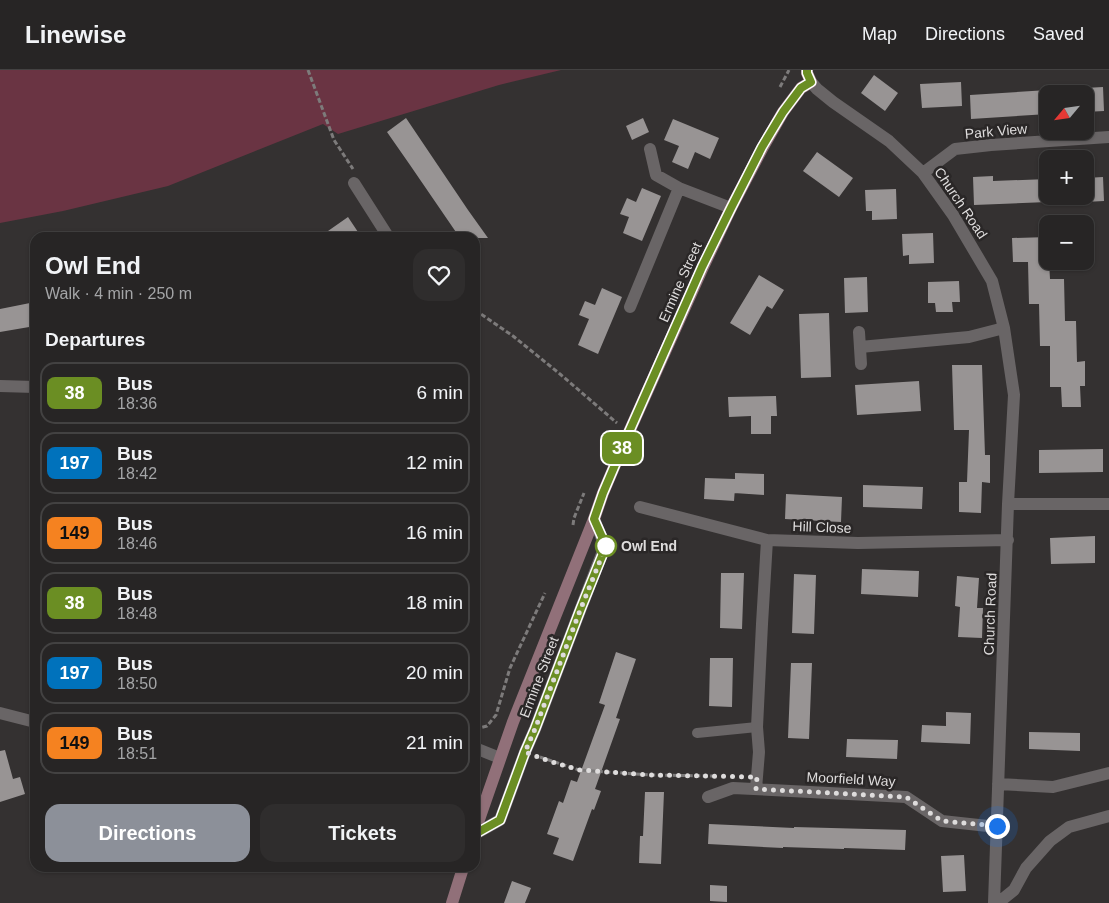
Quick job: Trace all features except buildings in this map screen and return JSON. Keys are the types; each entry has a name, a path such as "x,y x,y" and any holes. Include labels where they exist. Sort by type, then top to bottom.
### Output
{"street":[{"name":"Church Road","path":"809,76 817,89 889,141 922,172 953,214 992,281 1004,328 1014,395 1008,504 994,903"},
{"name":"Ermine Street","path":"480,818 500,758 603,493 702,267 762,147 783,112 809,76"},
{"name":"Park View","path":"922,172 955,149 1109,137"},
{"path":"650,149 656,175 679,188 731,208"},
{"path":"354,183 385,232"},
{"path":"630,307 679,188"},
{"path":"860,347 969,337 1004,328"},
{"path":"859,332 861,364"},
{"path":"0,386 30,387"},
{"path":"1008,504 1109,504"},
{"name":"Hill Close","path":"640,507 767,540 858,543 1008,540"},
{"name":"Ermine Street","path":"480,830 500,820 606,546 594,519"},
{"path":"756,789 759,752 757,727 767,540"},
{"path":"0,713 30,721"},
{"path":"480,750 500,758"},
{"path":"998,784 1053,787 1109,773"},
{"name":"Moorfield Way","path":"708,797 733,788 906,797 942,821 997,826"},
{"path":"998,903 1014,890 1026,868 1050,841 1069,827 1109,816"},
{"path":"452,903 462,872"}],"lane":[{"path":"697,733 757,727"}],"path":[{"path":"308,70 334,140 356,174 354,183"},
{"path":"480,313 513,336 620,425"},
{"path":"573,530 574,518 585,491"},
{"path":"480,728 488,726 496,715 510,668 547,590"},
{"path":"525,752 580,770 651,775 722,776"}],"shaded area":[{"path":"0,70 561,70 499,85 338,134 323,124 168,186 63,211 0,223"}],"bus line":[{"name":"38","path":"480,831 500,820 606,546 594,519 629,432 702,267 762,147 797,93 811,82 807,70"}],"place":[{"name":"Owl End","path":"606,546"}],"route":[{"path":"606,546 525,752 580,770 651,775 757,777 756,789 906,797 942,821 997,826"}]}
